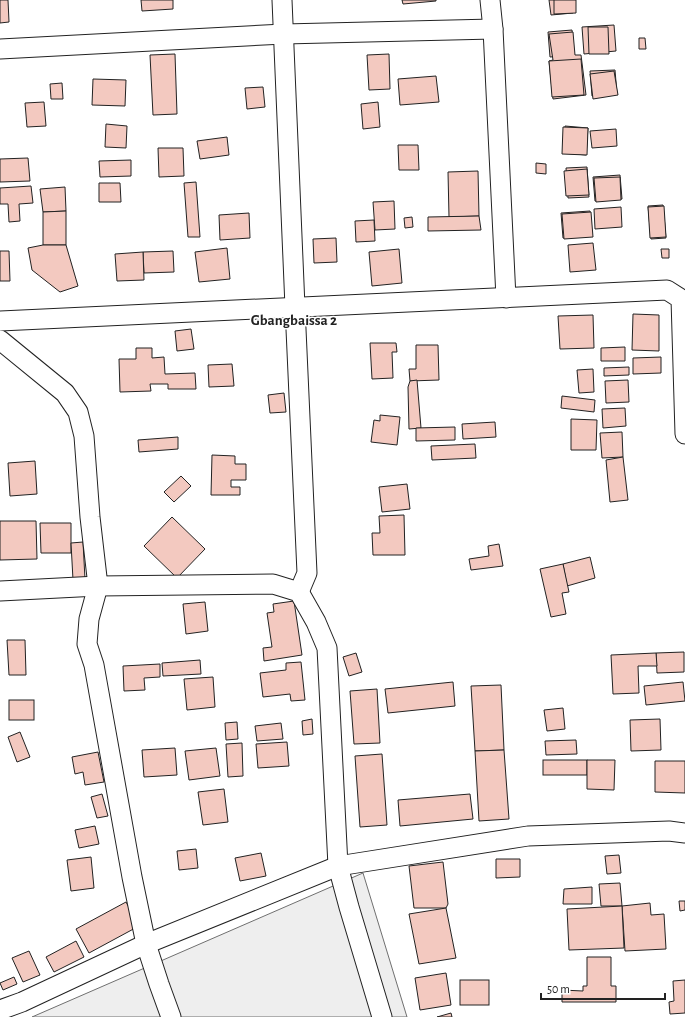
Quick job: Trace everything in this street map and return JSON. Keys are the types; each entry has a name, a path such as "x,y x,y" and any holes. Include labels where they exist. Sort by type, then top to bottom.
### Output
{"street":[{"path":"282,0 307,573 299,592"},
{"path":"490,0 493,29 506,298"},
{"path":"0,49 284,34 493,29"},
{"path":"0,321 667,290 680,299 685,434"},
{"path":"0,340 65,393 78,412 84,436 90,517 98,586 89,619 88,644 94,665 132,877 146,944 171,1017"},
{"path":"0,591 98,586 272,584 299,592 316,622 326,648 338,866 382,1017"},
{"path":"0,1010 22,1002 146,944 338,866 528,836 669,831 685,833"}],"shaded area":[{"path":"363,873 407,1017 32,1017"}],"building":[{"path":"0,0 8,0 9,22 0,23"},
{"path":"141,0 173,0 173,9 142,11"},
{"path":"402,0 436,0 436,1 403,4"},
{"path":"549,0 572,0 573,13 551,15"},
{"path":"554,0 576,0 576,13 554,14"},
{"path":"614,25 616,51 584,54 582,27"},
{"path":"588,27 608,27 609,54 589,54"},
{"path":"572,30 574,55 550,57 548,32"},
{"path":"573,32 575,55 581,55 586,95 553,99 549,61 553,60 549,34"},
{"path":"639,38 645,38 646,49 639,49"},
{"path":"175,54 177,114 153,115 150,55"},
{"path":"389,54 390,89 369,90 367,55"},
{"path":"581,59 584,95 552,97 549,61"},
{"path":"615,70 617,94 592,96 590,71"},
{"path":"614,71 618,95 593,99 590,74"},
{"path":"436,76 439,102 400,105 398,79"},
{"path":"93,79 126,80 125,106 92,105"},
{"path":"62,83 63,99 51,99 50,84"},
{"path":"263,87 265,107 247,109 245,88"},
{"path":"44,102 46,126 27,127 25,103"},
{"path":"378,102 380,127 363,129 361,104"},
{"path":"106,124 127,126 126,148 105,147"},
{"path":"565,126 588,128 586,155 563,153"},
{"path":"563,127 588,128 587,155 562,154"},
{"path":"616,129 617,146 592,148 590,131"},
{"path":"227,137 229,155 200,159 197,141"},
{"path":"398,145 418,145 419,170 399,170"},
{"path":"158,148 183,148 184,176 159,177"},
{"path":"28,158 30,181 0,182 0,159"},
{"path":"131,160 131,176 100,177 99,161"},
{"path":"536,163 546,164 546,174 536,173"},
{"path":"587,167 589,197 568,198 566,168"},
{"path":"587,169 589,195 566,196 564,171"},
{"path":"478,171 479,216 449,217 448,172"},
{"path":"620,175 622,199 595,201 593,177"},
{"path":"620,177 621,200 596,202 594,178"},
{"path":"196,182 200,237 188,237 184,183"},
{"path":"99,183 120,183 121,202 99,202"},
{"path":"31,186 33,203 19,204 20,221 9,222 8,204 0,204 0,188"},
{"path":"65,187 66,211 43,212 40,189"},
{"path":"394,201 395,229 375,230 373,202"},
{"path":"663,205 666,238 651,239 648,206"},
{"path":"664,206 666,237 650,238 648,207"},
{"path":"621,207 622,227 595,229 594,209"},
{"path":"66,211 66,245 43,245 43,212"},
{"path":"590,211 592,236 563,238 561,213"},
{"path":"591,212 593,237 564,239 562,214"},
{"path":"249,213 250,238 220,240 219,215"},
{"path":"479,216 481,230 428,231 428,217"},
{"path":"412,217 413,227 405,228 404,218"},
{"path":"374,220 375,241 356,242 355,221"},
{"path":"336,238 337,262 314,263 313,239"},
{"path":"593,243 596,270 570,272 568,245"},
{"path":"43,245 66,245 78,286 60,292 32,270 28,248"},
{"path":"227,248 230,279 199,282 195,252"},
{"path":"399,249 402,283 372,286 369,252"},
{"path":"661,249 669,249 669,258 662,258"},
{"path":"0,251 9,251 10,281 0,281"},
{"path":"173,251 174,272 144,273 143,252"},
{"path":"143,252 144,280 117,281 115,254"},
{"path":"633,314 659,315 659,351 632,350"},
{"path":"593,315 594,348 560,349 558,316"},
{"path":"191,329 194,349 177,351 175,331"},
{"path":"370,343 396,343 397,352 392,352 393,378 372,379"},
{"path":"416,345 438,345 439,380 410,381 409,369 416,369"},
{"path":"625,347 625,361 601,361 601,348"},
{"path":"136,348 152,348 152,358 164,357 165,374 195,373 196,389 168,389 168,384 150,384 151,391 120,392 119,359 136,359"},
{"path":"661,357 661,373 633,374 633,358"},
{"path":"232,364 234,386 209,387 208,365"},
{"path":"629,367 629,375 604,376 604,368"},
{"path":"593,369 594,392 579,393 577,370"},
{"path":"417,380 421,428 409,429 408,387 410,381"},
{"path":"628,380 629,402 606,403 605,381"},
{"path":"284,393 286,412 270,413 268,395"},
{"path":"562,396 595,400 594,412 561,408"},
{"path":"625,408 626,426 603,428 602,409"},
{"path":"380,415 400,417 397,445 371,442 374,420 380,421"},
{"path":"571,419 597,420 596,450 571,450"},
{"path":"495,422 496,437 463,439 462,424"},
{"path":"455,427 455,440 416,441 416,428"},
{"path":"622,432 623,457 602,458 600,433"},
{"path":"178,437 178,449 139,452 138,440"},
{"path":"475,444 476,458 432,460 431,446"},
{"path":"212,455 235,456 235,464 246,464 246,480 231,480 231,487 240,487 240,495 211,495"},
{"path":"623,457 628,500 610,502 606,460"},
{"path":"35,461 37,494 10,496 8,463"},
{"path":"181,476 191,486 174,502 164,492"},
{"path":"407,484 410,509 382,512 379,487"},
{"path":"404,515 405,555 373,555 372,533 380,533 379,516"},
{"path":"172,517 205,549 177,578 144,546"},
{"path":"0,521 36,521 37,559 0,560"},
{"path":"40,523 71,523 71,553 41,553"},
{"path":"83,542 85,579 73,580 71,543"},
{"path":"499,544 503,566 471,570 469,559 489,556 488,546"},
{"path":"590,557 595,578 567,586 563,564"},
{"path":"563,564 569,592 562,593 566,614 551,617 540,569"},
{"path":"294,601 302,655 264,661 263,648 272,647 267,613 274,612 273,604"},
{"path":"205,602 208,631 186,634 183,604"},
{"path":"7,640 25,640 26,675 9,675"},
{"path":"684,652 684,672 657,673 656,653"},
{"path":"356,653 362,672 349,676 343,657"},
{"path":"656,653 657,666 638,666 639,693 613,694 611,655"},
{"path":"200,660 201,674 163,676 162,663"},
{"path":"301,662 305,700 291,701 290,694 263,697 260,673 286,670 286,663"},
{"path":"160,664 160,677 144,678 145,690 124,691 123,666"},
{"path":"213,677 215,707 187,710 184,679"},
{"path":"453,682 455,706 388,713 385,689"},
{"path":"683,682 685,701 646,705 644,686"},
{"path":"501,685 504,750 475,751 471,686"},
{"path":"377,689 380,743 354,744 350,691"},
{"path":"9,700 34,700 34,720 9,720"},
{"path":"563,708 565,729 547,731 544,710"},
{"path":"312,719 313,734 303,735 302,721"},
{"path":"660,719 661,750 631,751 630,720"},
{"path":"237,722 238,739 226,740 225,723"},
{"path":"281,723 283,739 257,741 255,726"},
{"path":"20,732 30,757 17,762 8,737"},
{"path":"576,740 577,754 546,755 545,741"},
{"path":"287,742 289,766 258,768 256,744"},
{"path":"242,743 243,776 228,777 226,744"},
{"path":"175,748 177,775 144,777 142,750"},
{"path":"216,748 220,776 189,780 185,751"},
{"path":"504,750 509,819 479,821 475,751"},
{"path":"98,752 104,782 85,785 83,772 75,774 72,757"},
{"path":"382,754 387,825 360,827 355,756"},
{"path":"543,760 587,760 587,775 543,775"},
{"path":"587,760 615,760 614,790 587,789"},
{"path":"655,761 685,761 685,793 655,792"},
{"path":"224,789 228,822 203,825 198,792"},
{"path":"102,794 108,816 97,818 91,797"},
{"path":"470,794 473,819 400,826 398,800"},
{"path":"95,826 99,844 79,848 75,830"},
{"path":"196,849 198,868 179,870 177,851"},
{"path":"261,853 266,876 240,881 235,858"},
{"path":"619,855 621,873 607,874 605,856"},
{"path":"91,857 94,888 71,891 67,860"},
{"path":"496,859 520,859 520,877 496,878"},
{"path":"443,862 448,904 446,908 414,908 409,866"},
{"path":"620,883 622,906 601,906 599,884"},
{"path":"592,887 592,904 563,904 564,889"},
{"path":"679,901 685,901 685,910 680,911"},
{"path":"126,902 139,926 89,953 76,929"},
{"path":"650,903 651,915 664,914 666,949 625,951 622,906"},
{"path":"622,906 624,948 569,950 567,909"},
{"path":"446,908 456,958 419,964 409,914"},
{"path":"76,941 84,957 54,972 46,957"},
{"path":"29,951 40,975 23,982 12,958"},
{"path":"587,957 611,957 611,986 616,986 616,1002 562,1002 562,990 583,991 583,986 587,986"},
{"path":"446,973 451,1005 420,1010 415,978"},
{"path":"14,977 17,984 3,990 0,983"},
{"path":"460,980 489,980 489,1005 460,1005"},
{"path":"685,980 685,1013 670,1014 669,1002 674,1001 673,981"},
{"path":"451,1013 452,1017 437,1017"}],"district":[{"name":"Gbangbaissa 2","path":"294,320"}]}
